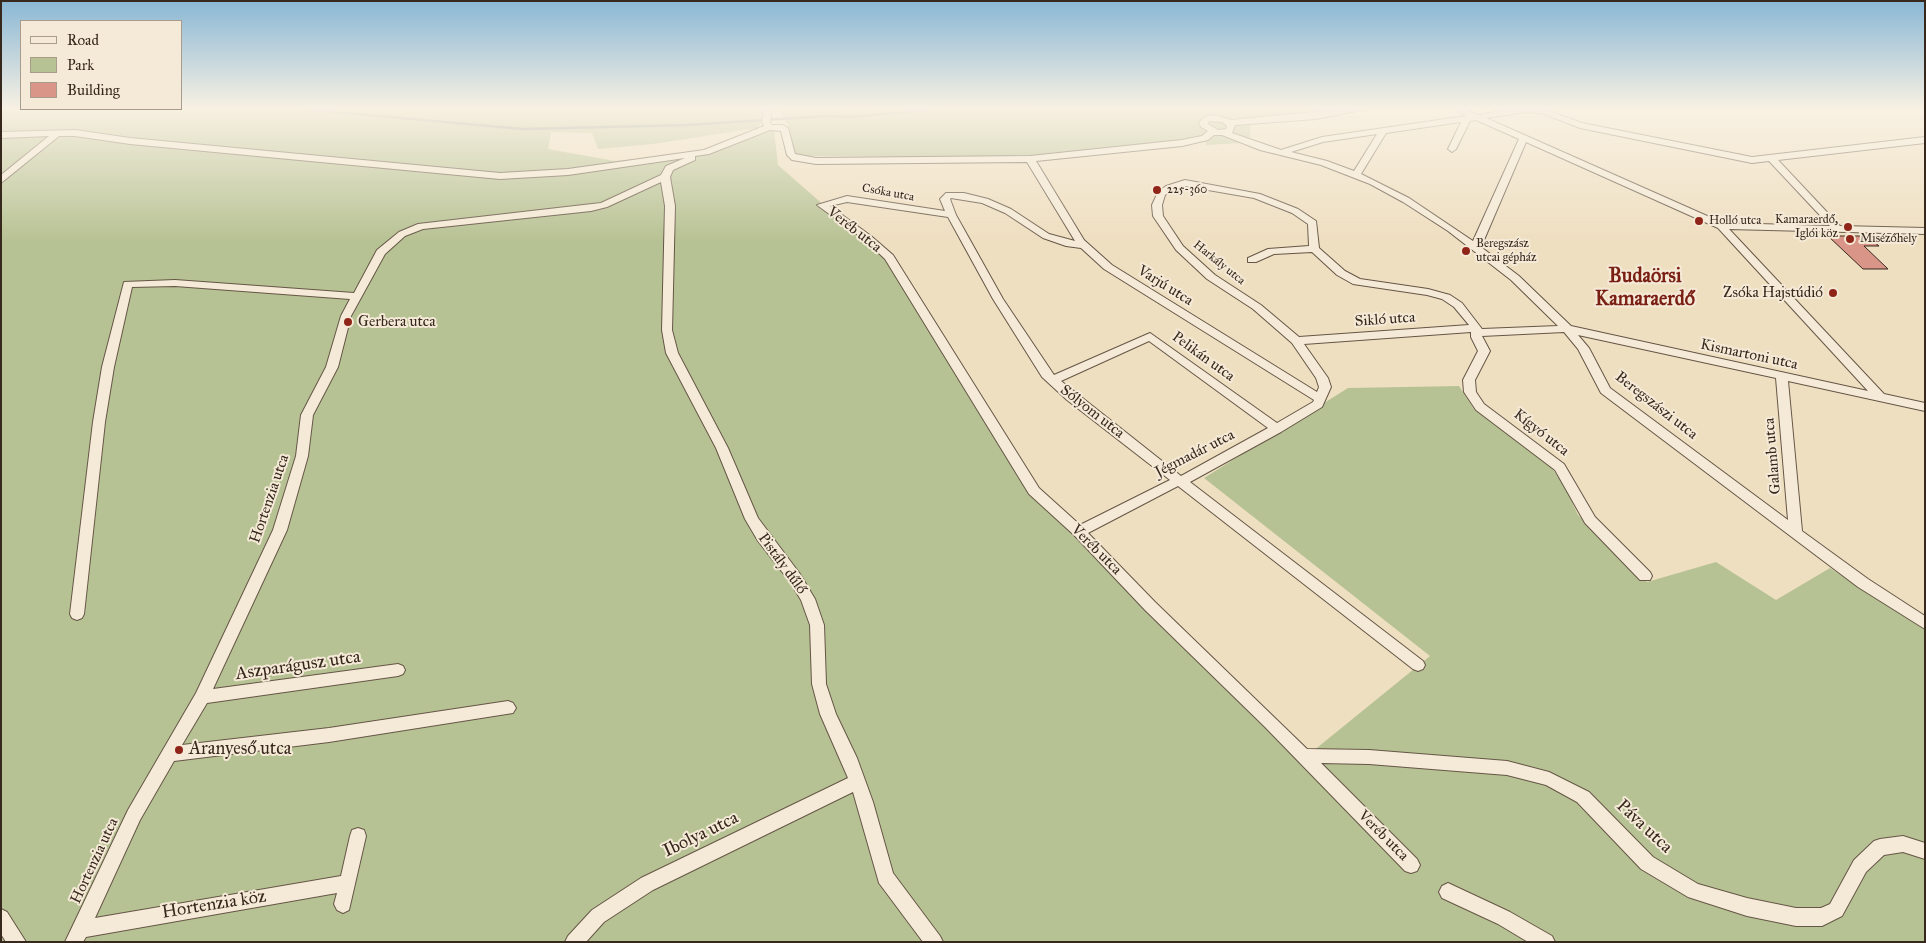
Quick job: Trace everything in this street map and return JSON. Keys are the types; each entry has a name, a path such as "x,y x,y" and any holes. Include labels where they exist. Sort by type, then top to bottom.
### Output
{"street":[{"path":"1,180 34,153"},
{"path":"262,153 485,176 568,172 697,153"},
{"path":"669,156 674,165 704,153"},
{"path":"792,153 795,158 816,161 1030,159 1087,153"},
{"name":"Beregszászi utca","path":"1288,153 1324,163 1356,175 1406,200 1476,247 1515,278 1567,330 1583,348 1605,390 1863,583 1925,623"},
{"path":"1356,175 1370,153"},
{"path":"1476,247 1517,153"},
{"path":"1555,153 1722,226 1925,231"},
{"path":"1713,153 1747,160 1820,153"},
{"name":"Varjú utca","path":"1030,159 1082,245 1108,267 1321,399"},
{"path":"1772,159 1837,228"},
{"name":"Hortenzia utca","path":"77,935 134,815 202,697 280,530 302,456 307,416 332,367 346,316 381,252 402,234 428,224 597,207 665,177 669,168 674,165"},
{"name":"Pistály dűlő","path":"665,177 670,206 667,330 672,353 722,448 752,520 808,599 817,625 819,684 828,714 849,758 865,802 885,877 934,942"},
{"name":"Harkály utca","path":"1252,260 1272,251 1314,249 1313,223 1295,211 1257,196 1214,186 1186,183 1169,188 1161,194 1158,204 1158,216 1179,248 1210,277 1257,307 1296,341"},
{"path":"951,214 945,199 949,195 964,196 985,201 1008,211 1046,236 1069,244 1082,245"},
{"name":"Csóka utca","path":"822,205 847,199 951,214"},
{"name":"Veréb utca","path":"822,205 868,238 889,257 1034,490 1079,532 1150,606 1304,756 1411,865"},
{"name":"Sólyom utca","path":"951,214 998,299 1046,374 1071,397 1181,480 1418,665"},
{"path":"1722,226 1882,399"},
{"path":"1314,249 1341,273 1357,282 1428,292 1446,297 1458,305 1477,331 1567,330"},
{"path":"77,614 108,367 128,284 175,283 356,296"},
{"name":"Kismartoni utca","path":"1567,330 1925,407"},
{"name":"Sikló utca","path":"1296,341 1477,331"},
{"name":"Kígyó utca","path":"1477,331 1476,337 1484,351 1469,380 1470,392 1475,400 1480,407 1560,466 1590,520 1645,576"},
{"name":"Pelikán utca","path":"1053,380 1150,336 1277,429"},
{"path":"1296,341 1322,378 1325,387 1321,399"},
{"name":"Galamb utca","path":"1782,377 1796,532"},
{"name":"Jégmadár utca","path":"1079,532 1181,480 1191,477 1277,429 1318,404 1321,399"},
{"name":"Aszparágusz utca","path":"202,697 398,670"},
{"path":"170,754 329,735 508,708"},
{"name":"Páva utca","path":"1304,756 1369,757 1498,768 1549,779 1583,798 1647,863 1694,891 1747,907 1796,917 1822,917 1836,910 1860,866 1880,847 1903,844 1925,851"},
{"name":"Ibolya utca","path":"574,942 598,916 647,884 857,782"},
{"path":"343,904 358,836"},
{"name":"Hortenzia köz","path":"77,935 348,883"},
{"path":"1448,892 1504,918 1546,942"},
{"path":"1,918 16,942"}],"green space":[{"path":"1,153 570,153 615,161 690,153 777,153 778,165 826,207 892,257 1017,467 1302,760 1430,656 1204,478 1348,388 1459,386 1474,409 1551,467 1565,487 1578,515 1647,582 1716,562 1776,600 1830,568 1925,630 1925,942 1,942"},
{"path":"795,153 1079,153 1026,158 799,156"}],"building":[{"path":"1828,236 1867,236 1879,246 1864,246 1888,269 1863,269"}],"place":[{"name":"225-360","path":"1157,190"},
{"name":"Holló utca","path":"1699,221"},
{"name":"Kamaraerdő, Iglói köz","path":"1848,227"},
{"name":"Misézőhely","path":"1850,239"},
{"name":"Beregszász utcai gépház","path":"1466,251"},
{"name":"Zsóka Hajstúdió","path":"1833,293"},
{"name":"Gerbera utca","path":"348,322"},
{"name":"Aranyeső utca","path":"179,750"}],"district":[{"name":"Budaörsi Kamaraerdő","path":"1645,288"}]}
